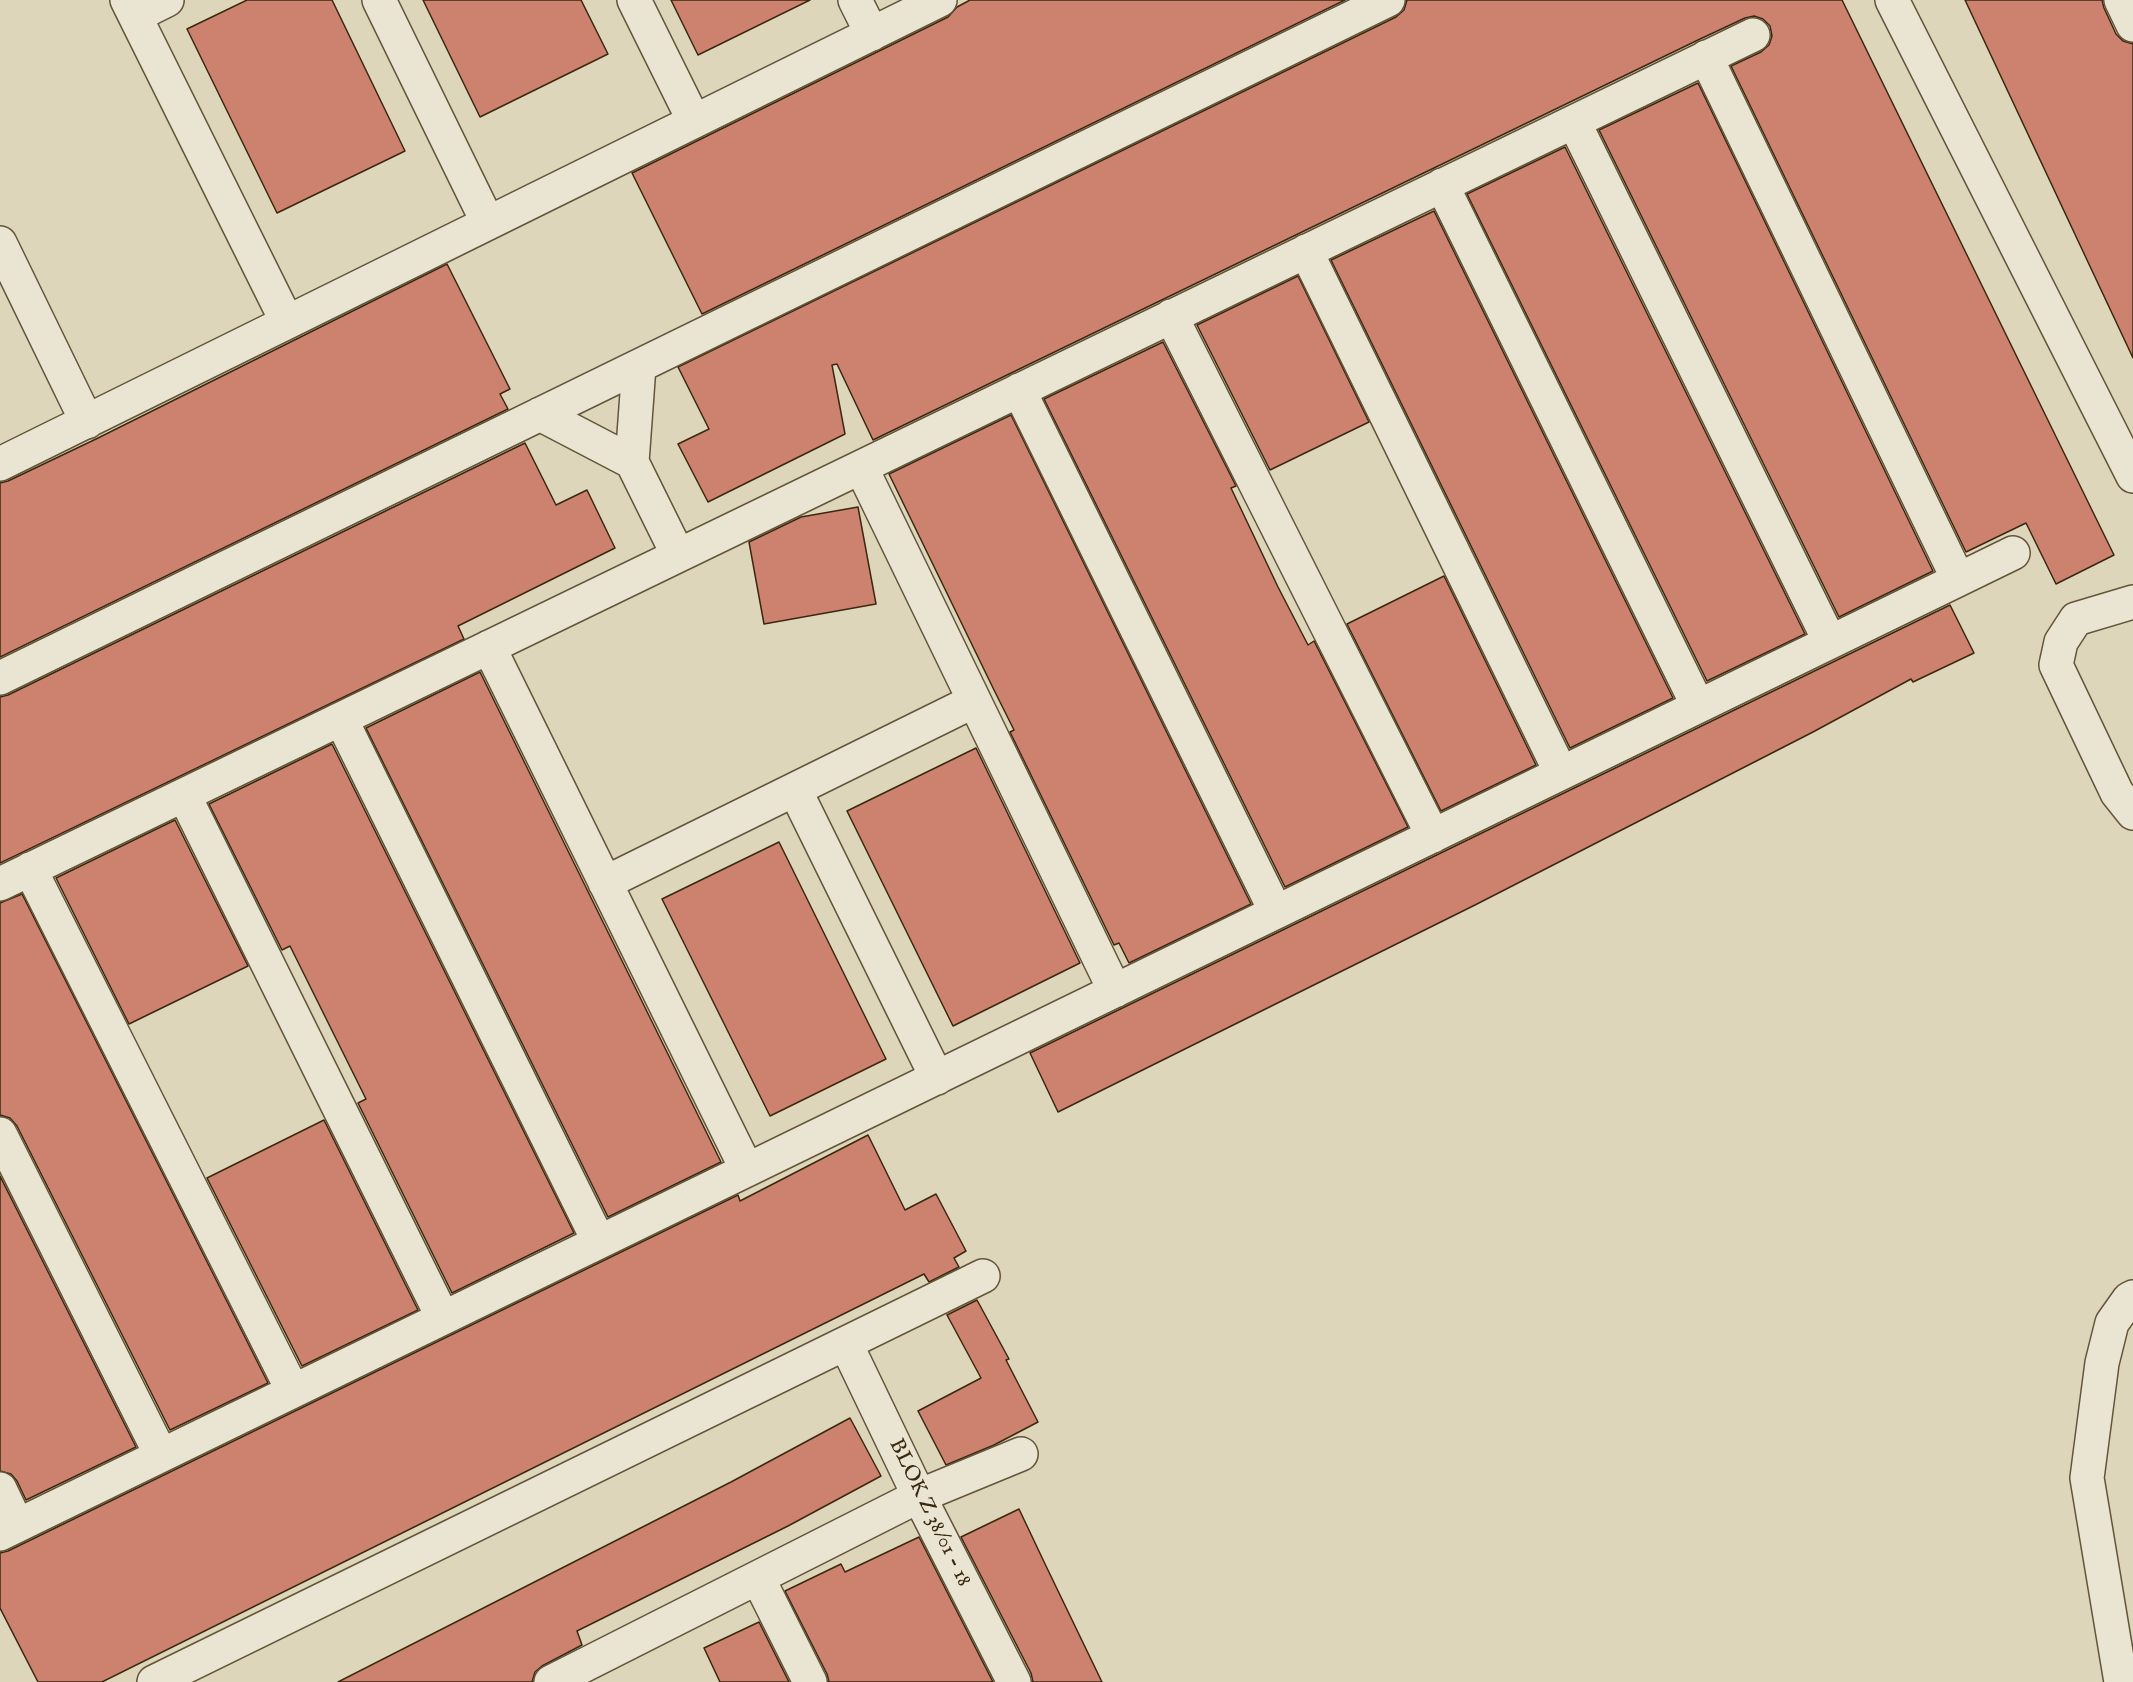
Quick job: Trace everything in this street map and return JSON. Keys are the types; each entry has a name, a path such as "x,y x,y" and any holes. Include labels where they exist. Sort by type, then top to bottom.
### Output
{"street":[{"path":"167,0 131,8 287,322"},
{"path":"379,0 488,224"},
{"path":"634,0 694,122"},
{"path":"855,0 872,34"},
{"path":"0,464 940,0"},
{"path":"0,678 1388,0"},
{"path":"1892,0 2133,477"},
{"path":"2121,0 2133,25"},
{"path":"0,884 1752,35"},
{"path":"1706,57 1958,579"},
{"path":"1574,122 1830,642"},
{"path":"1442,185 1698,706"},
{"path":"0,243 87,422"},
{"path":"1306,251 1561,773"},
{"path":"1171,316 1432,836"},
{"path":"639,366 632,462 678,555"},
{"path":"1018,390 1276,912"},
{"path":"540,414 632,462"},
{"path":"861,467 1115,991"},
{"path":"0,1489 9,1529 2013,553"},
{"path":"2133,602 2076,619 2061,642 2056,665 2117,793 2133,813"},
{"path":"489,647 747,1170"},
{"path":"605,883 974,702"},
{"path":"341,719 599,1242"},
{"path":"795,790 937,1078"},
{"path":"184,795 443,1318"},
{"path":"30,869 293,1391"},
{"path":"0,1134 161,1455"},
{"path":"154,1682 983,1276"},
{"path":"2121,1682 2087,1479 2102,1363 2112,1323 2129,1299 2133,1297"},
{"name":"BLOK Z 38/01 - 18","path":"846,1344 919,1496 1014,1682"},
{"path":"551,1682 604,1671 758,1578 919,1496 1021,1454"},
{"path":"758,1578 810,1682"}],"building":[{"path":"247,0 332,0 405,151 277,213 187,29"},
{"path":"423,0 581,0 608,54 480,117"},
{"path":"671,0 810,0 698,55"},
{"path":"970,0 1345,0 702,314 632,173 948,17 957,7"},
{"path":"1407,0 1842,0 2114,555 2056,584 2026,523 1966,552 1731,66 1761,52 1769,45 1772,36 1770,26 1763,19 1754,16 1698,40 873,440 837,364 832,365 845,434 708,502 678,444 709,429 678,367 1396,17 1404,10"},
{"path":"1965,0 2102,0 2116,34 2123,41 2133,44 2133,358"},
{"path":"1698,83 1933,571 1839,617 1599,130"},
{"path":"1565,147 1805,634 1707,681 1467,194"},
{"path":"1434,211 1673,698 1570,748 1331,260"},
{"path":"447,264 510,389 500,394 508,409 0,657 0,483 96,439"},
{"path":"1298,276 1369,422 1270,470 1197,325"},
{"path":"1163,342 1236,486 1231,488 1278,587 1308,645 1314,641 1408,827 1285,887 1044,399"},
{"path":"1011,415 1251,904 1129,963 1119,943 1114,945 1010,732 1014,730 889,474"},
{"path":"525,443 556,505 587,490 615,548 458,626 464,639 0,863 0,697"},
{"path":"858,507 876,604 764,624 749,542 801,517"},
{"path":"1444,576 1536,765 1441,811 1347,624"},
{"path":"1950,605 1974,653 1913,682 1911,679 1813,732 1475,905 1058,1112 1030,1053"},
{"path":"480,672 721,1162 608,1217 366,728"},
{"path":"332,744 574,1233 452,1293 358,1103 366,1099 290,946 282,950 209,804"},
{"path":"976,748 1080,963 953,1026 847,811"},
{"path":"175,820 248,966 129,1024 56,878"},
{"path":"779,842 886,1059 770,1116 662,899"},
{"path":"22,894 268,1383 170,1430 17,1126 10,1118 0,1115 0,903"},
{"path":"324,1120 418,1310 302,1366 207,1178"},
{"path":"868,1135 905,1210 936,1194 966,1251 954,1258 959,1267 929,1282 924,1274 102,1682 38,1682 0,1608 0,1553 738,1195 740,1201"},
{"path":"0,1176 136,1447 26,1500 11,1474 0,1471"},
{"path":"977,1300 1009,1359 1006,1360 1038,1422 994,1445 946,1465 918,1411 981,1378 947,1315"},
{"path":"850,1418 881,1476 788,1526 577,1631 582,1645 542,1666 535,1672 532,1682 338,1682 731,1482"},
{"path":"1019,1509 1102,1682 1033,1682 1031,1673 961,1537"},
{"path":"919,1537 993,1682 829,1682 785,1591 841,1564 845,1572"},
{"path":"759,1622 789,1682 720,1682 704,1648"}]}
